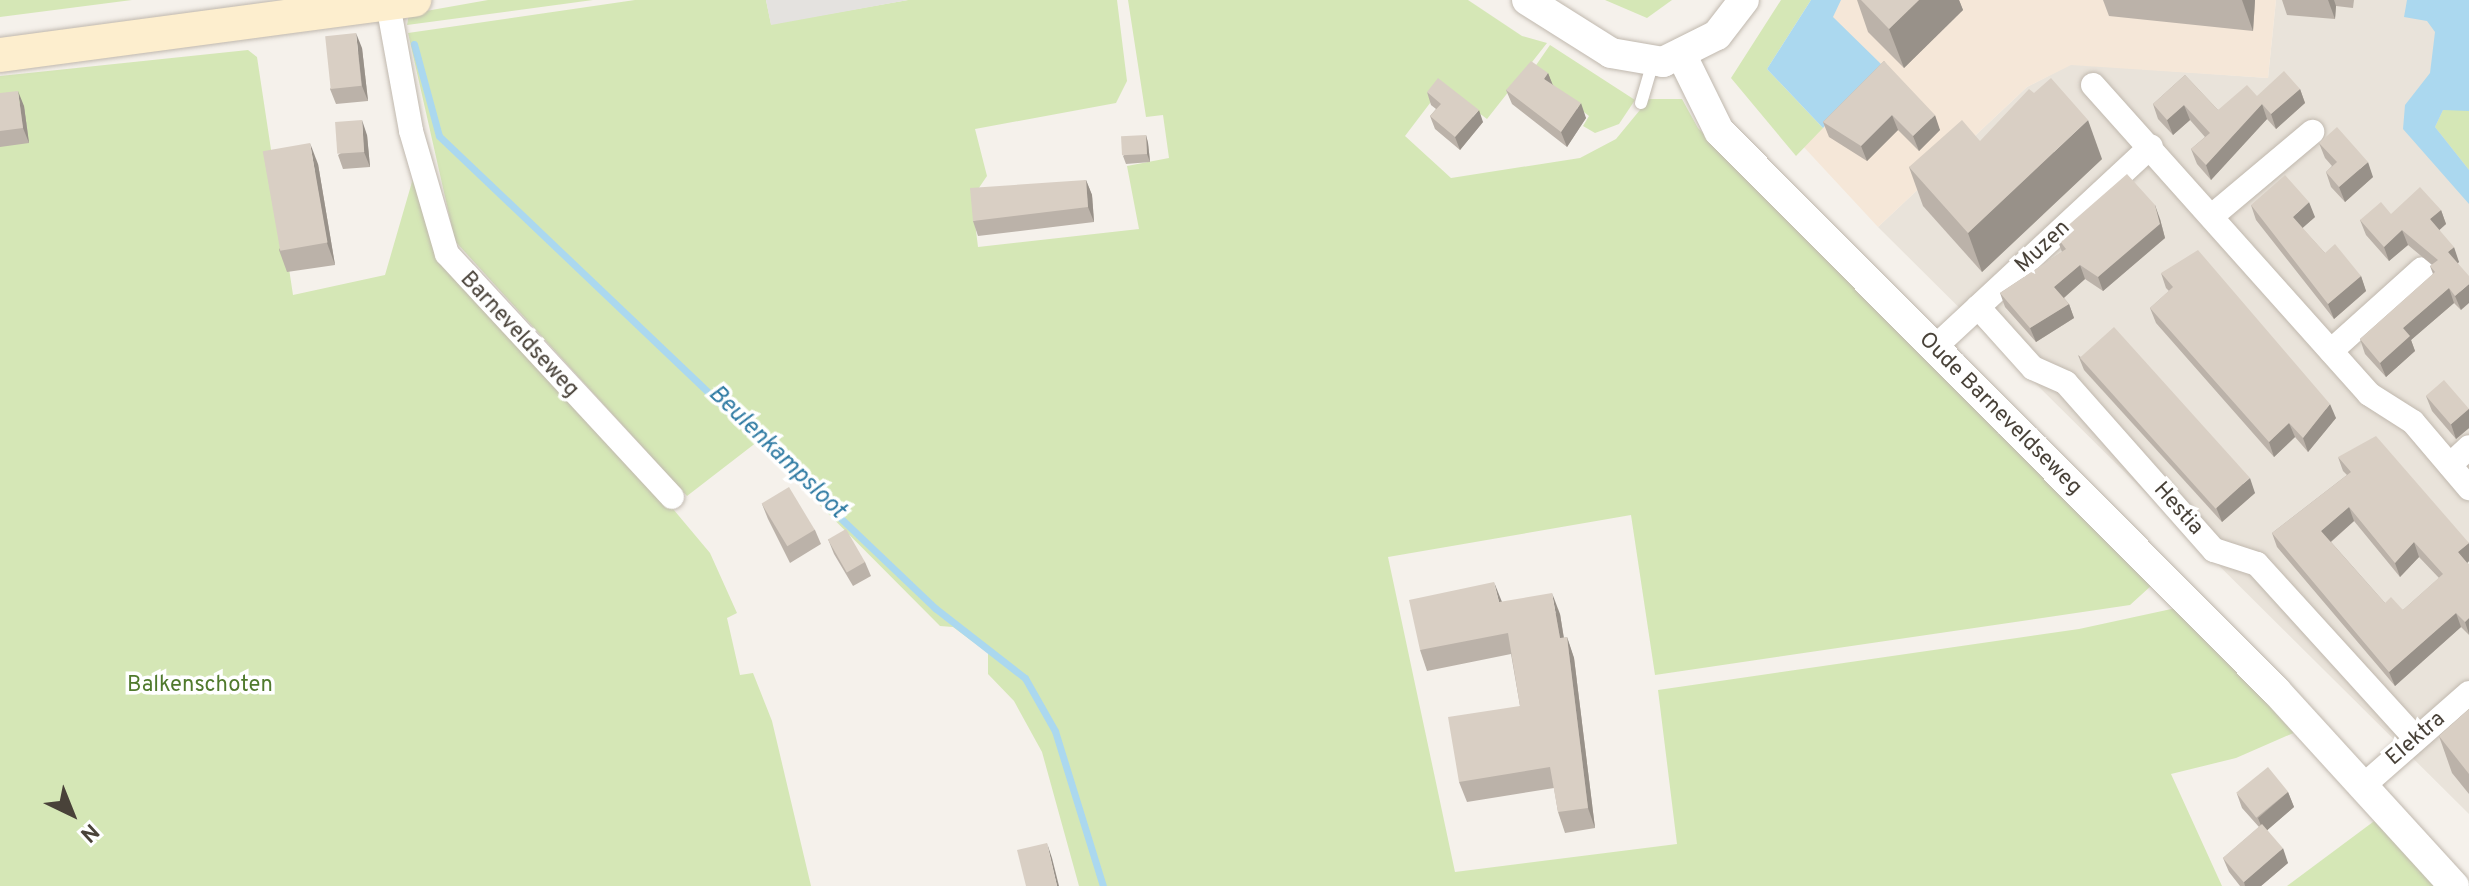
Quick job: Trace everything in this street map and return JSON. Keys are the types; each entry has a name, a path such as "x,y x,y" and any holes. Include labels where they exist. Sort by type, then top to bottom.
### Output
{"main road":[{"name":"Barneveldseweg","path":"0,55 401,2"}],"street":[{"path":"1527,0 1611,53 1668,59 1717,35 1744,0"},
{"name":"Barneveldseweg","path":"401,2 414,147 447,254 672,497"},
{"name":"Oude Barneveldseweg","path":"1668,59 1719,131 2363,786 2454,886"},
{"path":"2093,85 2151,146 2331,351 2450,465 2469,488"},
{"path":"2212,216 2312,132"},
{"name":"Muzen","path":"1934,348 2151,146"},
{"path":"2331,351 2422,269"},
{"name":"Hestia","path":"1978,307 2033,368 2066,383 2214,550 2257,564 2416,739"},
{"path":"2450,465 2469,447"},
{"name":"Elektra","path":"2363,786 2469,693"}],"lane":[{"path":"1641,103 1668,59"}],"shaded area":[{"path":"766,0 908,0 771,25"},
{"path":"1833,0 2276,0 2268,78 2071,65 2027,87 1878,227 1801,144 1877,66 1826,16"},
{"path":"2276,0 2469,0 2469,814 1878,227 2027,87 2071,64 2268,78"}],"green space":[{"path":"0,0 132,0 0,17"},
{"path":"488,0 593,0 407,25 409,14"},
{"path":"635,0 766,0 771,24 908,0 1117,0 1127,81 1116,103 975,129 987,176 972,198 978,247 1139,229 1127,166 1169,158 1163,115 1146,117 1128,0 1468,0 1522,36 1547,43 1487,119 1443,86 1405,136 1451,178 1580,158 1616,139 1649,99 1682,99 1698,128 2152,585 2130,605 1655,675 1631,515 1388,557 1455,872 1677,844 1658,690 2079,629 2176,608 2298,731 2236,758 2171,774 2222,886 1079,886 1042,752 1014,701 988,674 988,653 953,627 940,626 757,442 687,496 455,241 408,33"},
{"path":"1605,0 1672,0 1647,18"},
{"path":"1781,0 1811,0 1767,69 1823,128 1796,156 1731,78"},
{"path":"1550,45 1635,100 1619,124 1595,133 1583,126 1589,116 1532,71"},
{"name":"Balkenschoten","path":"248,50 257,57 293,295 385,275 414,175 423,211 710,553 737,613 727,618 740,675 753,673 772,721 811,886 0,886 0,76"},
{"path":"2460,107 2469,111 2469,170 2435,127 2443,110"},
{"path":"2377,819 2440,886 2287,886"}],"water":[{"path":"1811,0 1841,0 1833,17 1881,64 1823,128 1767,69"},
{"path":"2407,0 2469,0 2469,111 2443,110 2435,127 2469,170 2469,204 2403,129 2405,105 2430,73 2435,32 2427,21 2404,17"}],"building":[{"path":"1861,0 1919,0 1889,29"},
{"path":"356,33 362,86 331,89 325,36"},
{"path":"1531,61 1548,73 1544,79 1581,103 1561,132 1506,90"},
{"path":"1884,61 1935,115 1913,136 1892,115 1861,146 1823,122"},
{"path":"2284,71 2300,89 2271,114 2262,104 2206,165 2191,149 2210,133 2184,105 2167,120 2153,104 2185,75 2218,110 2247,85 2257,96"},
{"path":"1438,78 1479,110 1455,137 1430,116 1441,104 1427,92"},
{"path":"2051,78 2088,120 1968,233 1909,167 1962,120 1980,141 2029,89 2034,93"},
{"path":"18,91 23,128 0,131 0,93"},
{"path":"362,120 364,152 337,154 335,122"},
{"path":"2337,127 2368,162 2339,187 2326,172 2337,162 2319,143"},
{"path":"1146,135 1147,154 1122,155 1121,136"},
{"path":"310,143 328,242 280,251 263,151"},
{"path":"2127,174 2155,205 2160,224 2098,277 2080,265 2054,287 2069,304 2030,328 2000,293 2066,249 2056,236"},
{"path":"2285,175 2309,202 2293,217 2325,253 2335,244 2361,276 2328,304 2251,205"},
{"path":"1086,180 1088,207 973,221 970,188"},
{"path":"2420,187 2441,210 2430,219 2454,247 2448,252 2469,276 2469,284 2455,296 2449,288 2403,328 2410,336 2380,363 2360,339 2435,272 2430,266 2438,260 2402,230 2384,247 2360,220 2381,202 2391,214"},
{"path":"2198,250 2330,404 2303,438 2289,423 2269,442 2150,308 2173,287 2161,273"},
{"path":"2114,327 2250,478 2216,509 2080,358"},
{"path":"2444,380 2469,409 2451,424 2426,396"},
{"path":"2376,436 2469,543 2458,552 2469,565 2469,618 2465,622 2456,613 2389,672 2272,533 2351,472 2338,457","holes":["2349,507 2395,563 2414,542 2443,574 2403,610 2391,597 2385,603 2321,531"]},
{"path":"789,487 815,530 787,546 762,503"},
{"path":"846,529 865,562 847,572 828,540"},
{"path":"1494,582 1499,602 1552,593 1560,638 1567,637 1588,808 1558,812 1550,767 1459,782 1448,717 1520,706 1508,633 1420,650 1409,600"},
{"path":"2469,709 2469,774 2439,736"},
{"path":"2268,767 2288,792 2256,818 2236,793"},
{"path":"2262,824 2283,848 2244,882 2223,858"},
{"path":"1047,843 1057,886 1026,886 1017,850"}],"waterway":[{"name":"Beulenkampsloot","path":"414,44 439,136 935,608 1025,678 1055,731 1103,886"}]}
